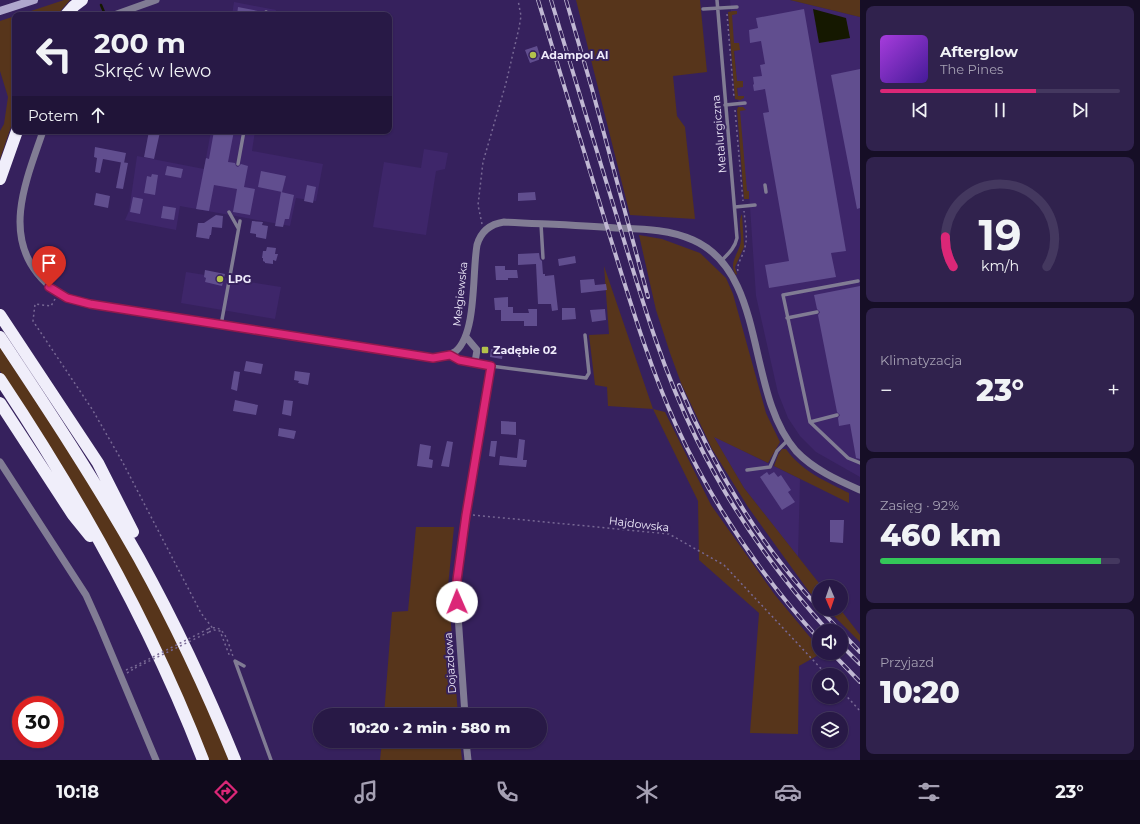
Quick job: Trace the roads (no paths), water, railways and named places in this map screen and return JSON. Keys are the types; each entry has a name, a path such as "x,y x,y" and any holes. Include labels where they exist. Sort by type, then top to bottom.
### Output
{"highway":[{"path":"69,12 82,0"},
{"path":"0,179 16,134"},
{"path":"0,305 26,354"},
{"path":"0,315 98,463 147,560 168,612"},
{"path":"0,337 107,503 139,558 168,612 194,666 235,760"},
{"path":"0,379 58,469 115,569 167,674 203,760"},
{"path":"0,403 73,515 115,569"}],"main road":[{"path":"0,11 34,0"}],"street":[{"path":"122,12 156,0"},
{"path":"42,134 23,193 19,218 20,235 27,257 34,269 49,287 59,294 90,304 433,358 450,355 459,360 491,366"},
{"name":"Mełgiewska","path":"450,355 456,351 466,337 469,329 478,239 485,230 496,223 541,224"},
{"path":"541,224 629,228 668,232 695,240 707,248 720,261 733,278 744,300 768,398 776,418 788,440 797,452 810,464 860,490"},
{"path":"466,337 477,350 475,362"},
{"name":"Dojazdowa","path":"465,708 457,602 457,580 466,515 491,366"},
{"path":"0,462 86,595 156,760"},
{"path":"467,748 468,760"}],"lane":[{"name":"Metalurgiczna","path":"717,0 725,105 738,238 732,249 720,261"},
{"path":"703,9 737,7"},
{"path":"725,105 745,103"},
{"path":"238,164 243,134"},
{"path":"765,185 766,192"},
{"path":"735,207 756,205"},
{"path":"229,212 238,229"},
{"path":"221,325 240,221"},
{"path":"541,224 543,258"},
{"path":"858,281 783,295 810,422 848,458 860,463"},
{"path":"787,318 817,312"},
{"path":"491,366 586,378 589,373 585,335"},
{"path":"810,422 837,415"},
{"path":"747,470 770,467 777,451 788,440"},
{"path":"244,666 235,661 271,760"}],"waterway":[{"path":"101,5 104,12"}],"railway":[{"path":"538,0 638,327 676,425 705,482 739,538 777,590 812,631"},
{"path":"551,0 642,300 661,356 683,411 709,464 739,515 772,563 822,624"},
{"path":"566,0 592,89 648,297"},
{"path":"679,385 707,445 739,503 777,558 812,600"},
{"path":"826,616 834,624"},
{"path":"848,639 860,652"},
{"path":"848,652 860,664"},
{"path":"839,660 860,682"}],"place":[{"name":"Adampol Al","path":"533,55"},
{"name":"LPG","path":"220,279"},
{"name":"Zadębie 02","path":"485,350"}]}
